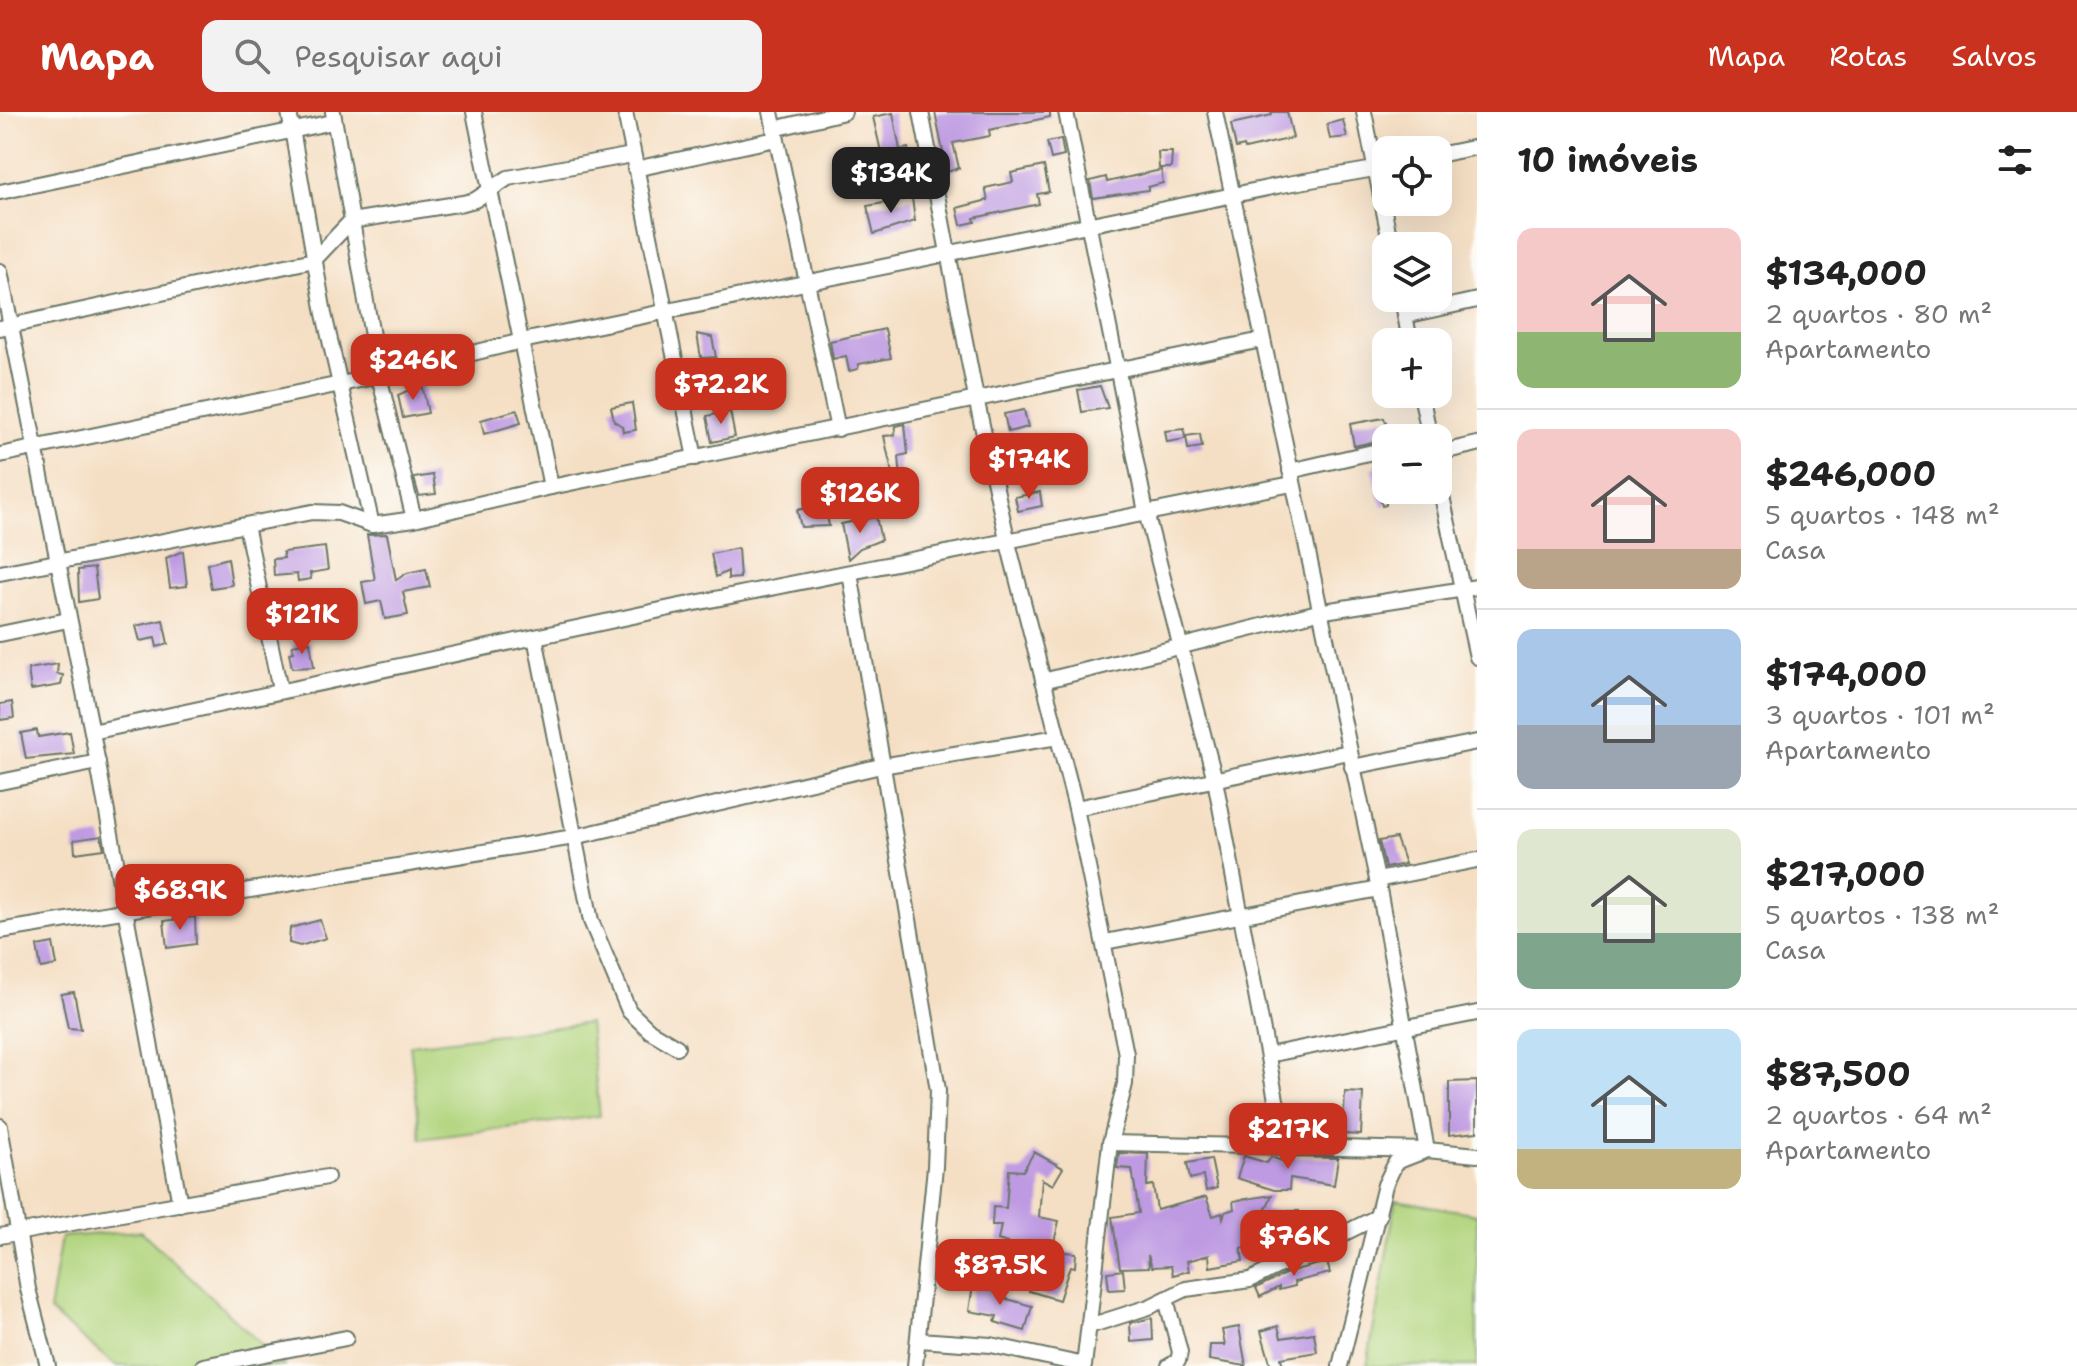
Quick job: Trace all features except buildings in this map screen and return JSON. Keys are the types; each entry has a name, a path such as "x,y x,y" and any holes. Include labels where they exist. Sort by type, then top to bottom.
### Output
{"street":[{"path":"289,112 314,260 372,525"},
{"path":"474,112 551,487"},
{"path":"625,112 695,458"},
{"path":"771,112 838,429"},
{"path":"6,327 314,260 351,221 463,203 508,178 634,162 775,134 844,112"},
{"path":"919,1340 991,1345 1084,1366 1110,1143 1125,1084 1126,1054 1076,808 1008,543 976,398 921,112"},
{"path":"1066,112 1146,512 1215,780 1285,1147"},
{"path":"1215,112 1378,885 1427,1150"},
{"path":"1364,112 1372,138"},
{"path":"0,192 293,130 333,117 379,376 414,519"},
{"path":"1452,152 1477,147"},
{"path":"0,455 379,376 522,341 666,311 1372,170"},
{"path":"0,271 6,327 98,762 180,1204"},
{"path":"1405,316 1477,300"},
{"path":"1404,312 1407,328"},
{"path":"0,573 312,512 339,513 372,525 414,519 551,487 1262,340"},
{"path":"1452,450 1477,444"},
{"path":"92,732 535,637 1008,543 1291,477 1372,453"},
{"path":"1445,504 1470,589 1477,657"},
{"path":"246,525 280,690"},
{"path":"850,573 938,1090 935,1167 915,1366"},
{"path":"1043,681 1182,643 1318,612 1470,589"},
{"path":"0,634 68,620"},
{"path":"535,637 591,921 629,1011 650,1031 677,1047"},
{"path":"0,931 357,875 574,837 881,766 1058,737"},
{"path":"1076,808 1215,780 1477,742"},
{"path":"0,782 98,762"},
{"path":"1105,942 1239,916 1477,860"},
{"path":"1268,1055 1477,1013"},
{"path":"0,1126 18,1232 48,1366"},
{"path":"1110,1143 1427,1150 1477,1155"},
{"path":"1340,1366 1385,1185 1396,1162 1427,1150"},
{"path":"0,1236 327,1177"},
{"path":"1089,1326 1196,1287 1250,1280 1379,1216"},
{"path":"1166,1299 1180,1352 1178,1361 1169,1366"},
{"path":"203,1366 346,1338"}],"green space":[{"path":"589,1023 600,1116 421,1139 410,1045"},
{"path":"1396,1200 1477,1214 1477,1366 1367,1366"},
{"path":"141,1231 284,1366 116,1366 49,1311 61,1237"}]}
